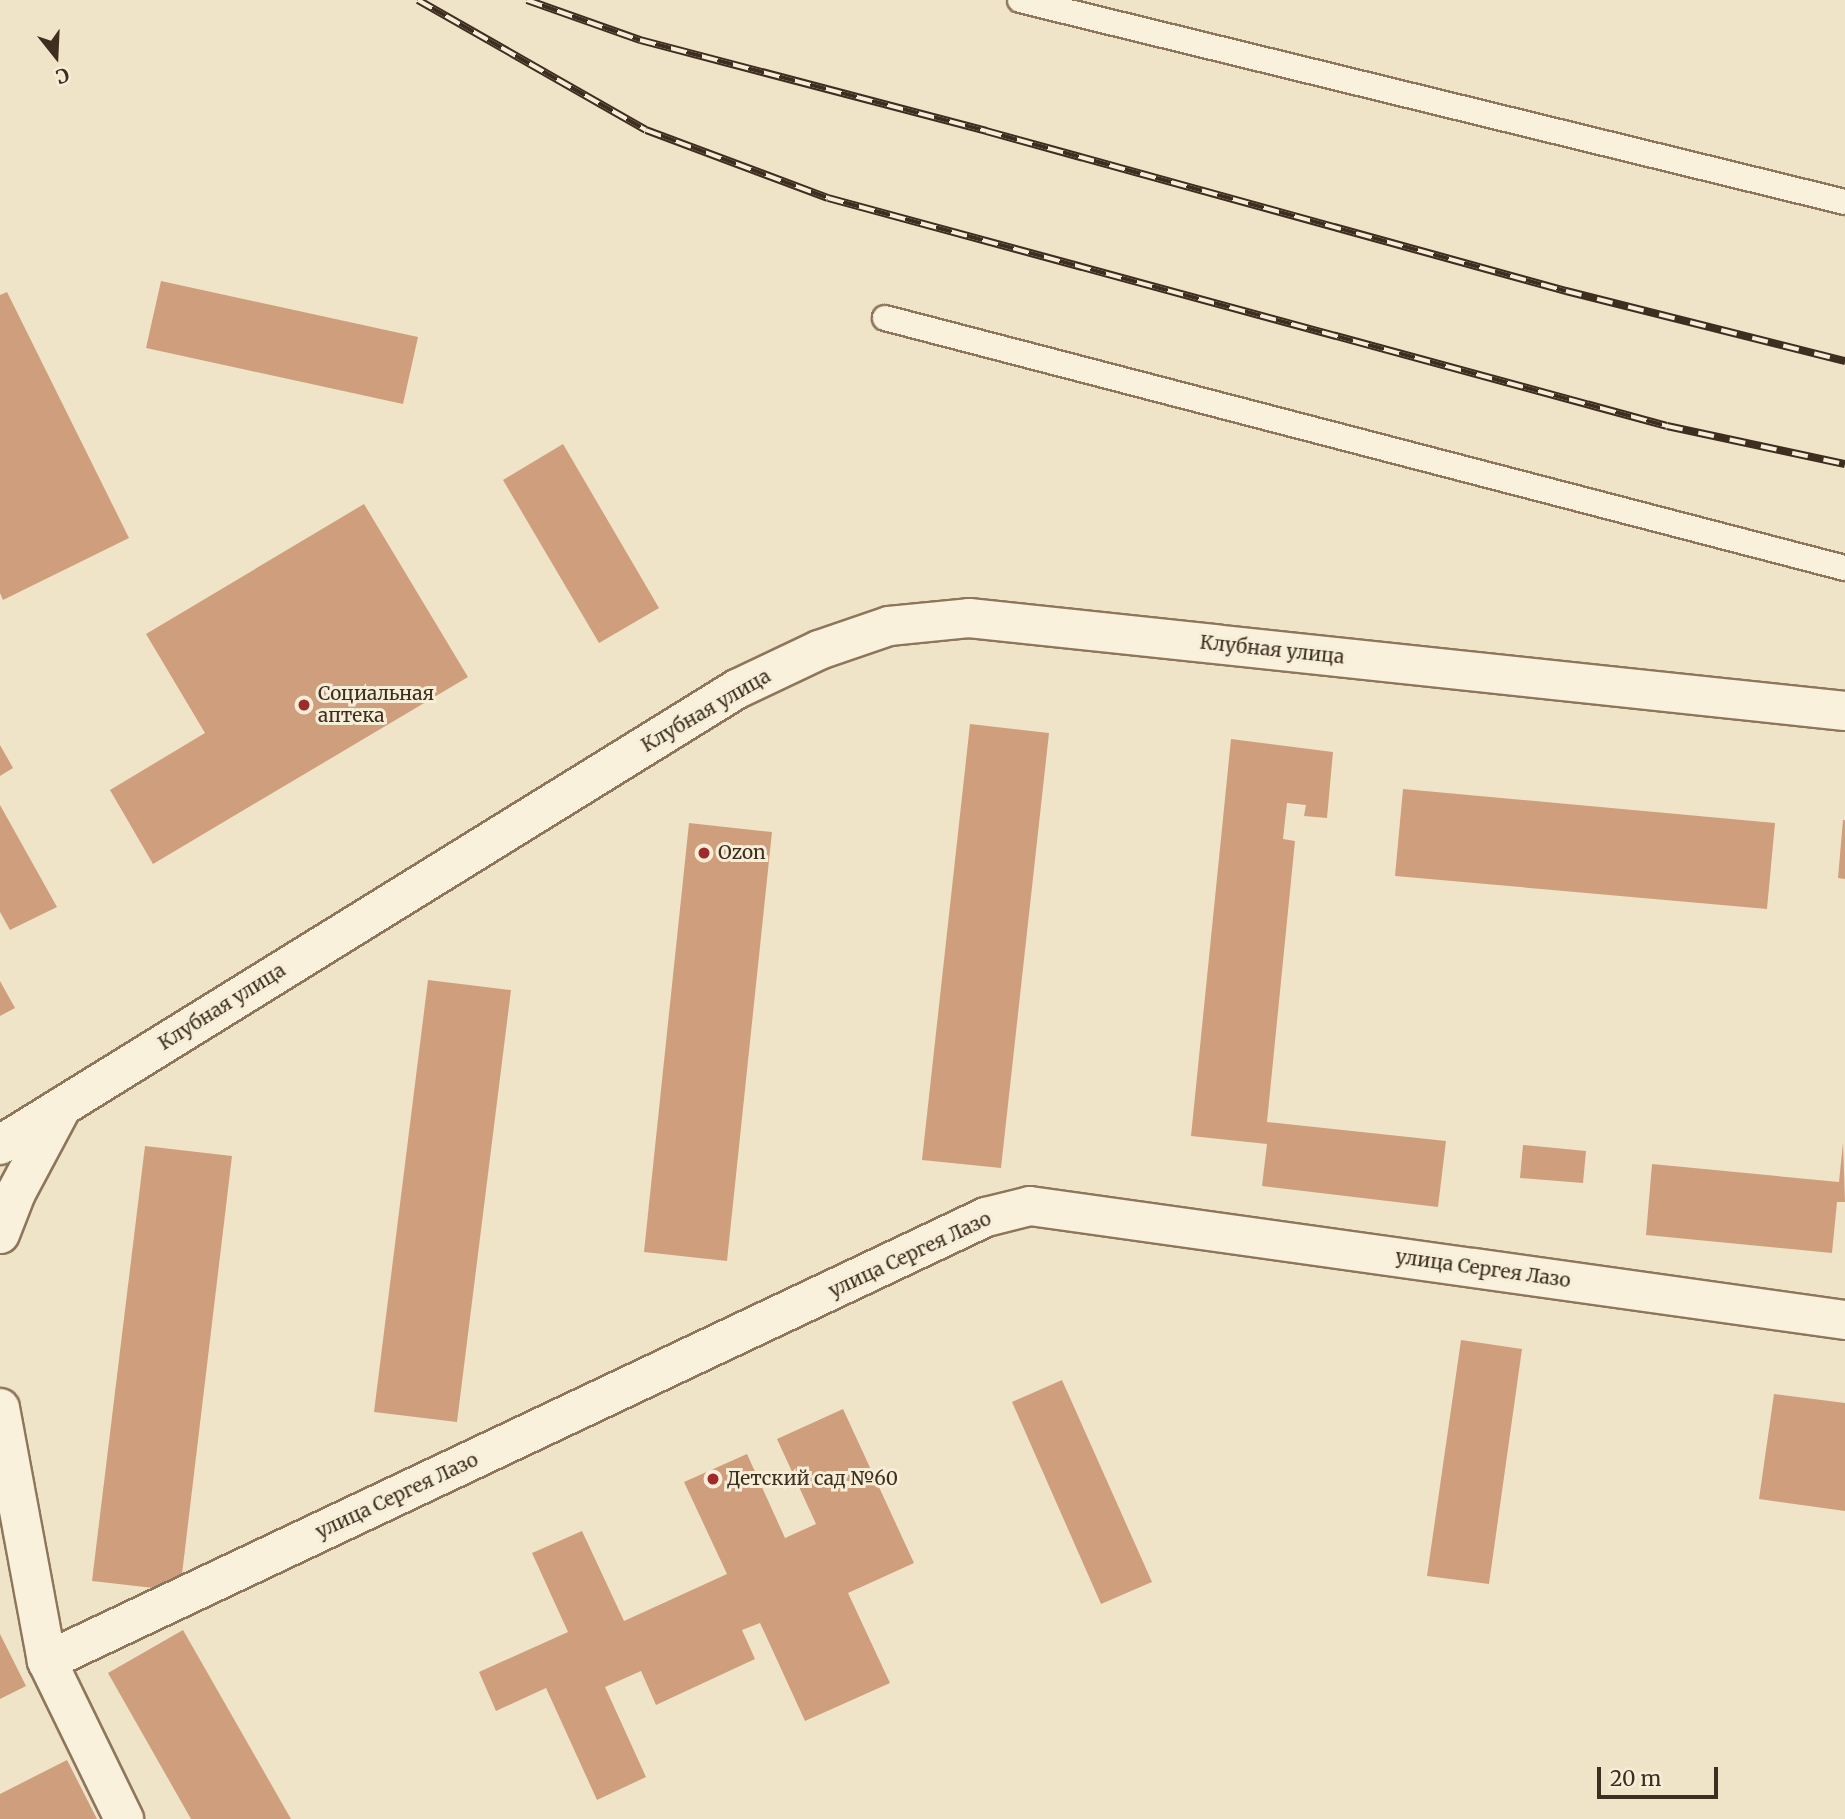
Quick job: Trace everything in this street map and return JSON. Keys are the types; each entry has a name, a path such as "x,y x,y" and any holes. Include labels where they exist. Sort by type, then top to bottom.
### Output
{"street":[{"name":"Клубная улица","path":"0,1145 737,689 819,650 889,626 969,618 1845,711"},
{"path":"0,1234 16,1193 62,1107"},
{"name":"улица Сергея Лазо","path":"47,1661 986,1217 1030,1206 1845,1320"},
{"path":"0,1408 47,1661 124,1819"}],"lane":[{"path":"1020,0 1845,202"},
{"path":"885,318 1845,568"}],"building":[{"path":"161,281 418,337 403,404 146,348"},
{"path":"7,292 129,538 3,600 0,593 0,295"},
{"path":"563,444 659,608 599,643 503,480"},
{"name":"Социальная аптека","path":"364,504 468,677 153,864 110,790 205,733 146,634"},
{"path":"970,724 1049,733 1001,1168 922,1160"},
{"path":"1231,739 1333,752 1327,818 1304,816 1306,805 1287,803 1283,839 1295,841 1267,1122 1446,1141 1438,1207 1262,1186 1267,1144 1191,1136"},
{"path":"0,745 13,768 0,776"},
{"path":"1403,789 1775,823 1767,909 1395,876"},
{"path":"0,805 57,907 10,930 0,912"},
{"path":"1845,820 1845,879 1838,878"},
{"path":"689,823 772,832 727,1261 644,1252"},
{"path":"428,980 511,990 457,1422 374,1412"},
{"path":"0,981 15,1008 0,1016"},
{"path":"1843,1142 1845,1202 1837,1202 1832,1253 1646,1235 1652,1164 1839,1182"},
{"path":"1523,1145 1586,1151 1583,1183 1520,1178"},
{"path":"145,1146 232,1156 180,1591 92,1581"},
{"path":"1461,1340 1522,1349 1489,1584 1427,1576"},
{"path":"1062,1380 1152,1582 1101,1604 1012,1402"},
{"path":"1774,1394 1845,1403 1845,1511 1759,1499"},
{"path":"843,1409 914,1563 848,1593 890,1683 805,1721 760,1623 742,1630 755,1659 656,1705 641,1671 605,1687 646,1777 597,1800 546,1688 496,1711 479,1672 568,1632 532,1553 582,1531 624,1621 727,1574 684,1482 747,1454 785,1538 816,1524 777,1439"},
{"path":"183,1630 291,1819 191,1819 108,1673"},
{"path":"0,1634 26,1686 0,1699"},
{"path":"67,1760 97,1819 0,1819 0,1794"}],"railway":[{"path":"418,0 646,130 828,198 1667,426 1845,464"},
{"path":"527,0 640,40 986,131 1566,291 1845,361"}],"place":[{"name":"Социальная аптека","path":"304,705"},
{"name":"Ozon","path":"704,853"},
{"name":"Детский сад №60","path":"713,1479"}]}
